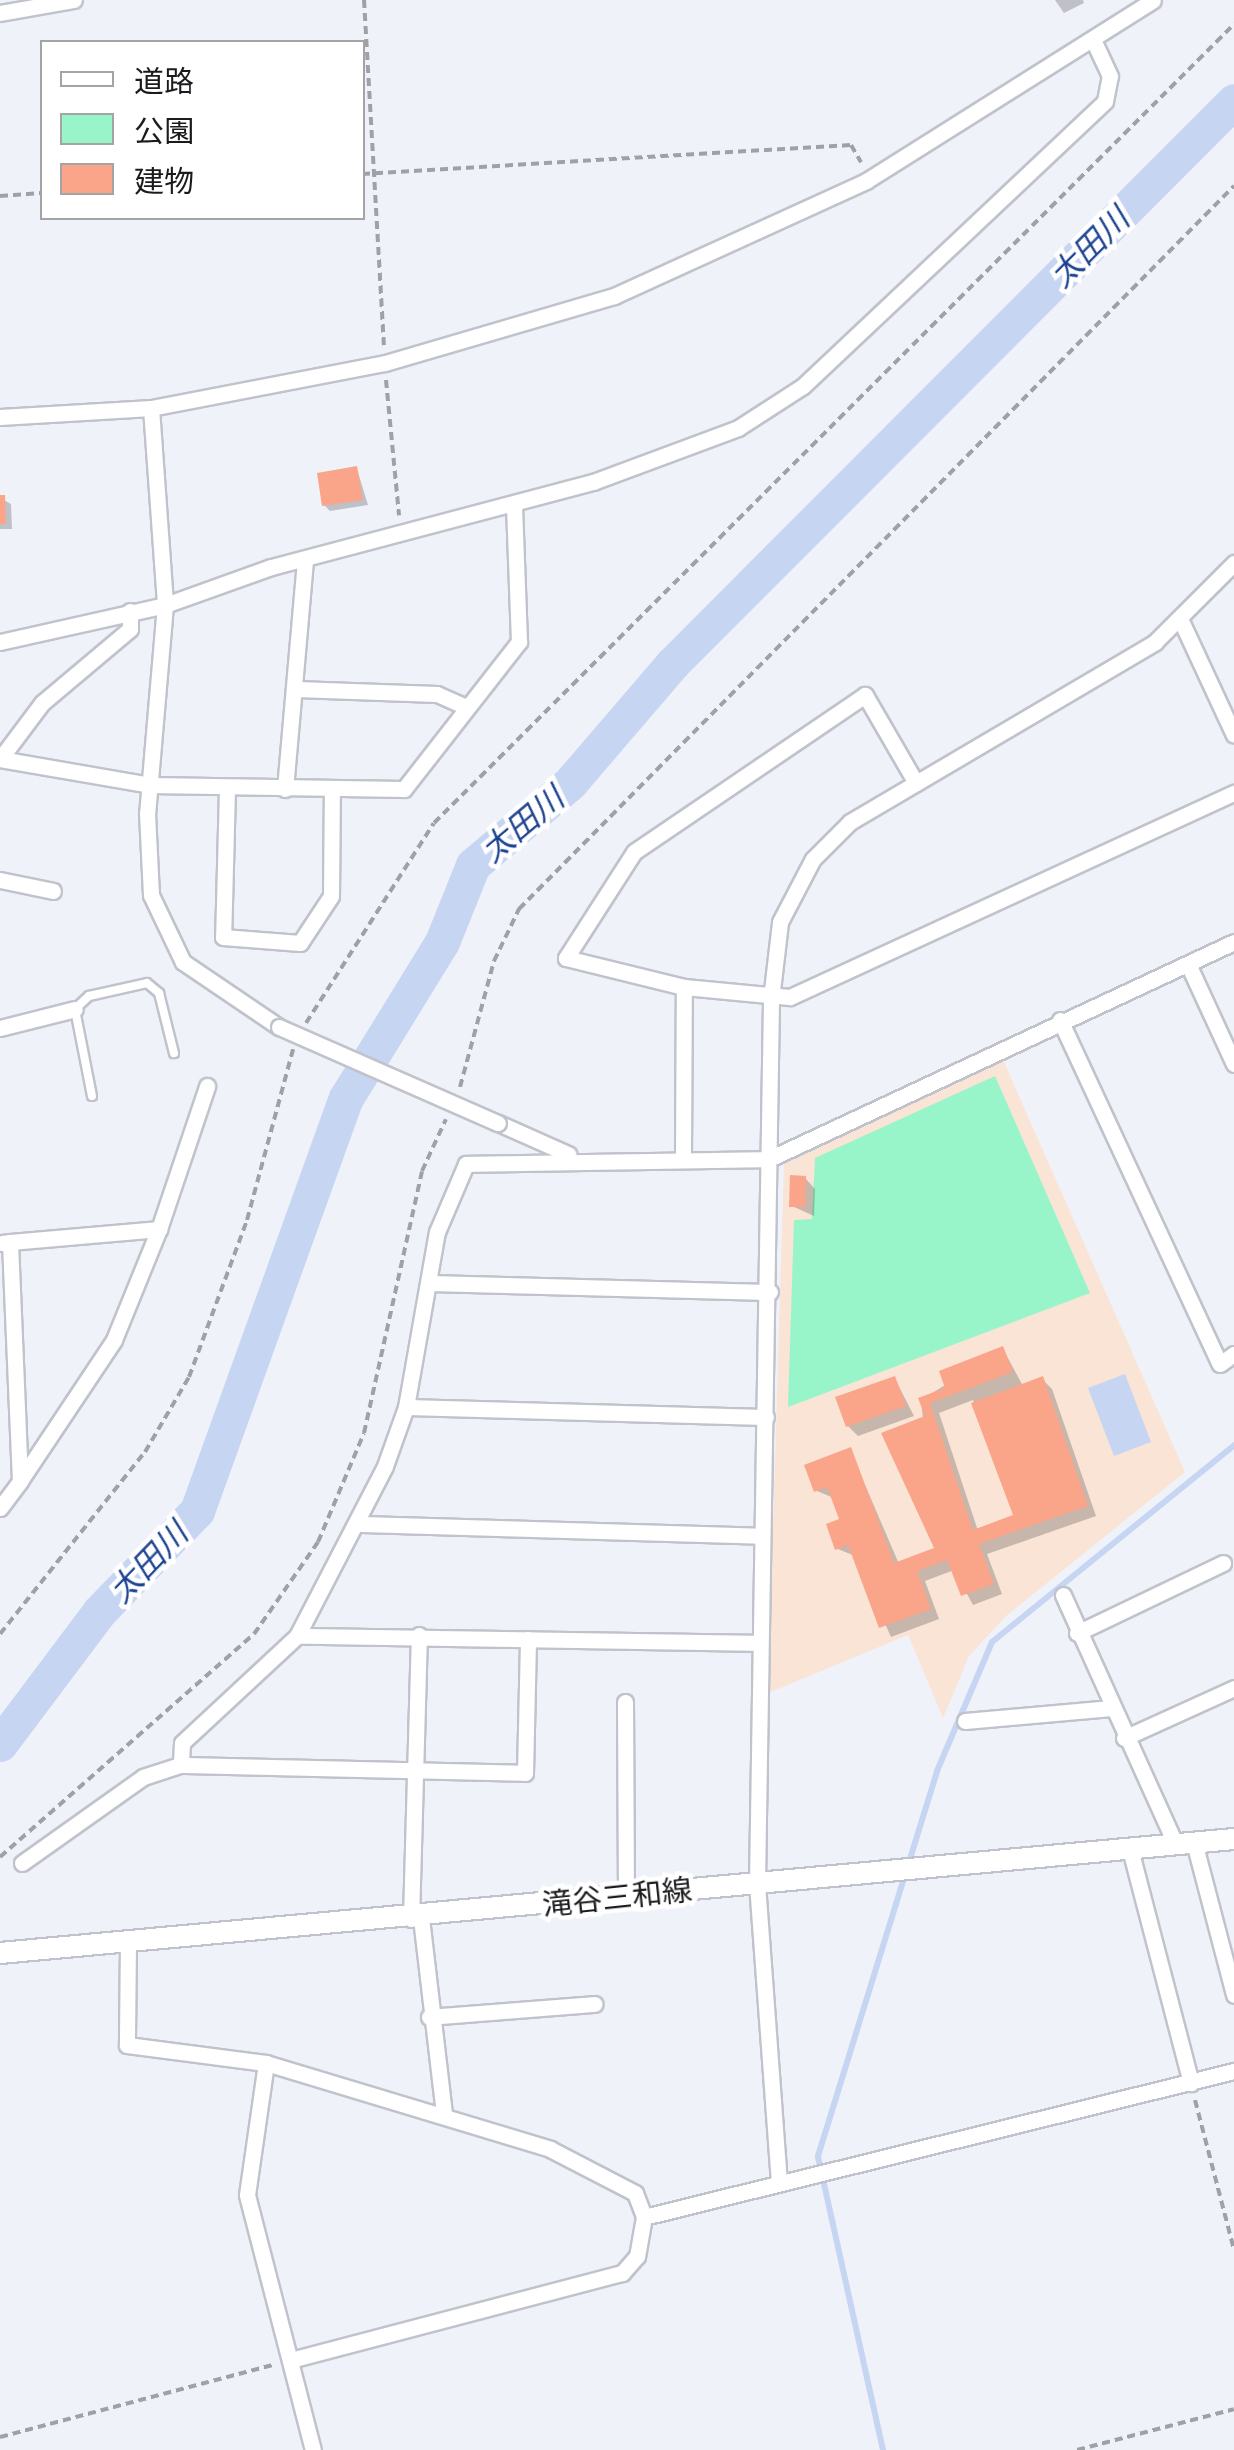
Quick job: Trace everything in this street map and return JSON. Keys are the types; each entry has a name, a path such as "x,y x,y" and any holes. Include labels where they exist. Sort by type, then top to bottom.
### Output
{"main road":[{"name":"滝谷三和線","path":"0,1953 416,1919 758,1882 1234,1839"}],"street":[{"path":"0,13 74,0"},
{"path":"0,417 151,408 518,328 700,261 866,182 1094,42 1154,0"},
{"path":"0,642 130,610 165,606 305,559 514,504 703,443 803,386 1105,101 1110,76 1094,42"},
{"path":"151,408 165,606 146,865 169,942 216,992 280,1027 576,1158"},
{"path":"130,610 130,629 42,704 0,759 150,786 404,789 519,642 514,504"},
{"path":"286,788 305,559"},
{"path":"779,2183 758,1882 759,1643 770,1292 771,999 780,922 813,859 850,822 1182,623 1234,563"},
{"path":"1182,623 1234,735"},
{"path":"296,689 437,694 466,706"},
{"path":"916,783 864,696 634,852 566,958 684,988 771,999 922,940 1234,793"},
{"path":"228,789 224,937 300,943 331,896 332,790"},
{"path":"0,880 53,892"},
{"path":"181,1765 182,1742 297,1636 362,1524 406,1407 447,1200 466,1164 683,1155 769,1159 1234,942"},
{"path":"1188,964 1234,1064"},
{"path":"683,1155 684,988"},
{"path":"0,1028 75,1009"},
{"path":"1060,1020 1220,1364 1234,1354"},
{"path":"0,1508 114,1340 159,1229 207,1086"},
{"path":"20,1481 5,1242 159,1229"},
{"path":"428,1284 770,1292"},
{"path":"406,1407 766,1417"},
{"path":"362,1524 762,1536"},
{"path":"1077,1634 1224,1563"},
{"path":"1063,1596 1124,1738 1185,1844 1234,1995"},
{"path":"297,1636 419,1634 759,1643"},
{"path":"419,1634 416,1919 444,2115"},
{"path":"22,1863 142,1777 181,1765 525,1773 528,1639"},
{"path":"1124,1738 1234,1688"},
{"path":"625,1702 626,1897"},
{"path":"965,1720 1111,1708"},
{"path":"1130,1849 1191,2084"},
{"path":"128,1942 127,2045 266,2062 444,2115 610,2174 635,2193 644,2217 637,2256 622,2273 290,2360"},
{"path":"429,2017 594,2004"},
{"path":"266,2062 246,2195 314,2450"},
{"path":"644,2217 1234,2071"}],"lane":[{"path":"92,1096 75,1009 90,996 146,983 159,993 174,1053"}],"path":[{"path":"364,0 377,174"},
{"path":"0,1634 145,1452 188,1377 247,1220 292,1052 422,836 1234,24"},
{"path":"365,174 851,145 866,182"},
{"path":"0,1857 254,1634 318,1542 364,1433 422,1171 519,909 1234,186"},
{"path":"0,196 40,193"},
{"path":"1191,2084 1234,2250"},
{"path":"0,2437 290,2360"},
{"path":"1077,2450 1234,2409"}],"shaded area":[{"path":"1003,1060 1185,1472 1006,1616 969,1656 943,1718 908,1635 768,1693 784,1163"}],"green space":[{"path":"995,1076 1090,1293 788,1407 794,1220 812,1219 815,1158"}],"water":[{"path":"1125,1374 1151,1442 1114,1456 1088,1388"}],"building":[{"path":"357,466 363,500 322,506 317,473"},
{"path":"0,495 5,495 6,524 0,524"},
{"path":"790,1175 806,1176 805,1207 789,1207"},
{"path":"1003,1346 1013,1372 930,1403 973,1530 1013,1515 971,1403 1043,1376 1088,1506 979,1544 994,1584 961,1596 947,1560 917,1571 931,1609 879,1628 848,1545 835,1550 826,1524 839,1519 827,1487 814,1492 804,1465 851,1447 894,1563 934,1548 881,1433 925,1416 918,1398 945,1388 939,1371"},
{"path":"895,1376 906,1406 846,1427 835,1397"}],"waterway":[{"name":"太田川","path":"0,1744 99,1612 197,1511 346,1098 442,942 473,865 570,783 672,664 1234,101"},
{"path":"883,2450 818,2156 937,1771 992,1642 1234,1445"}]}
